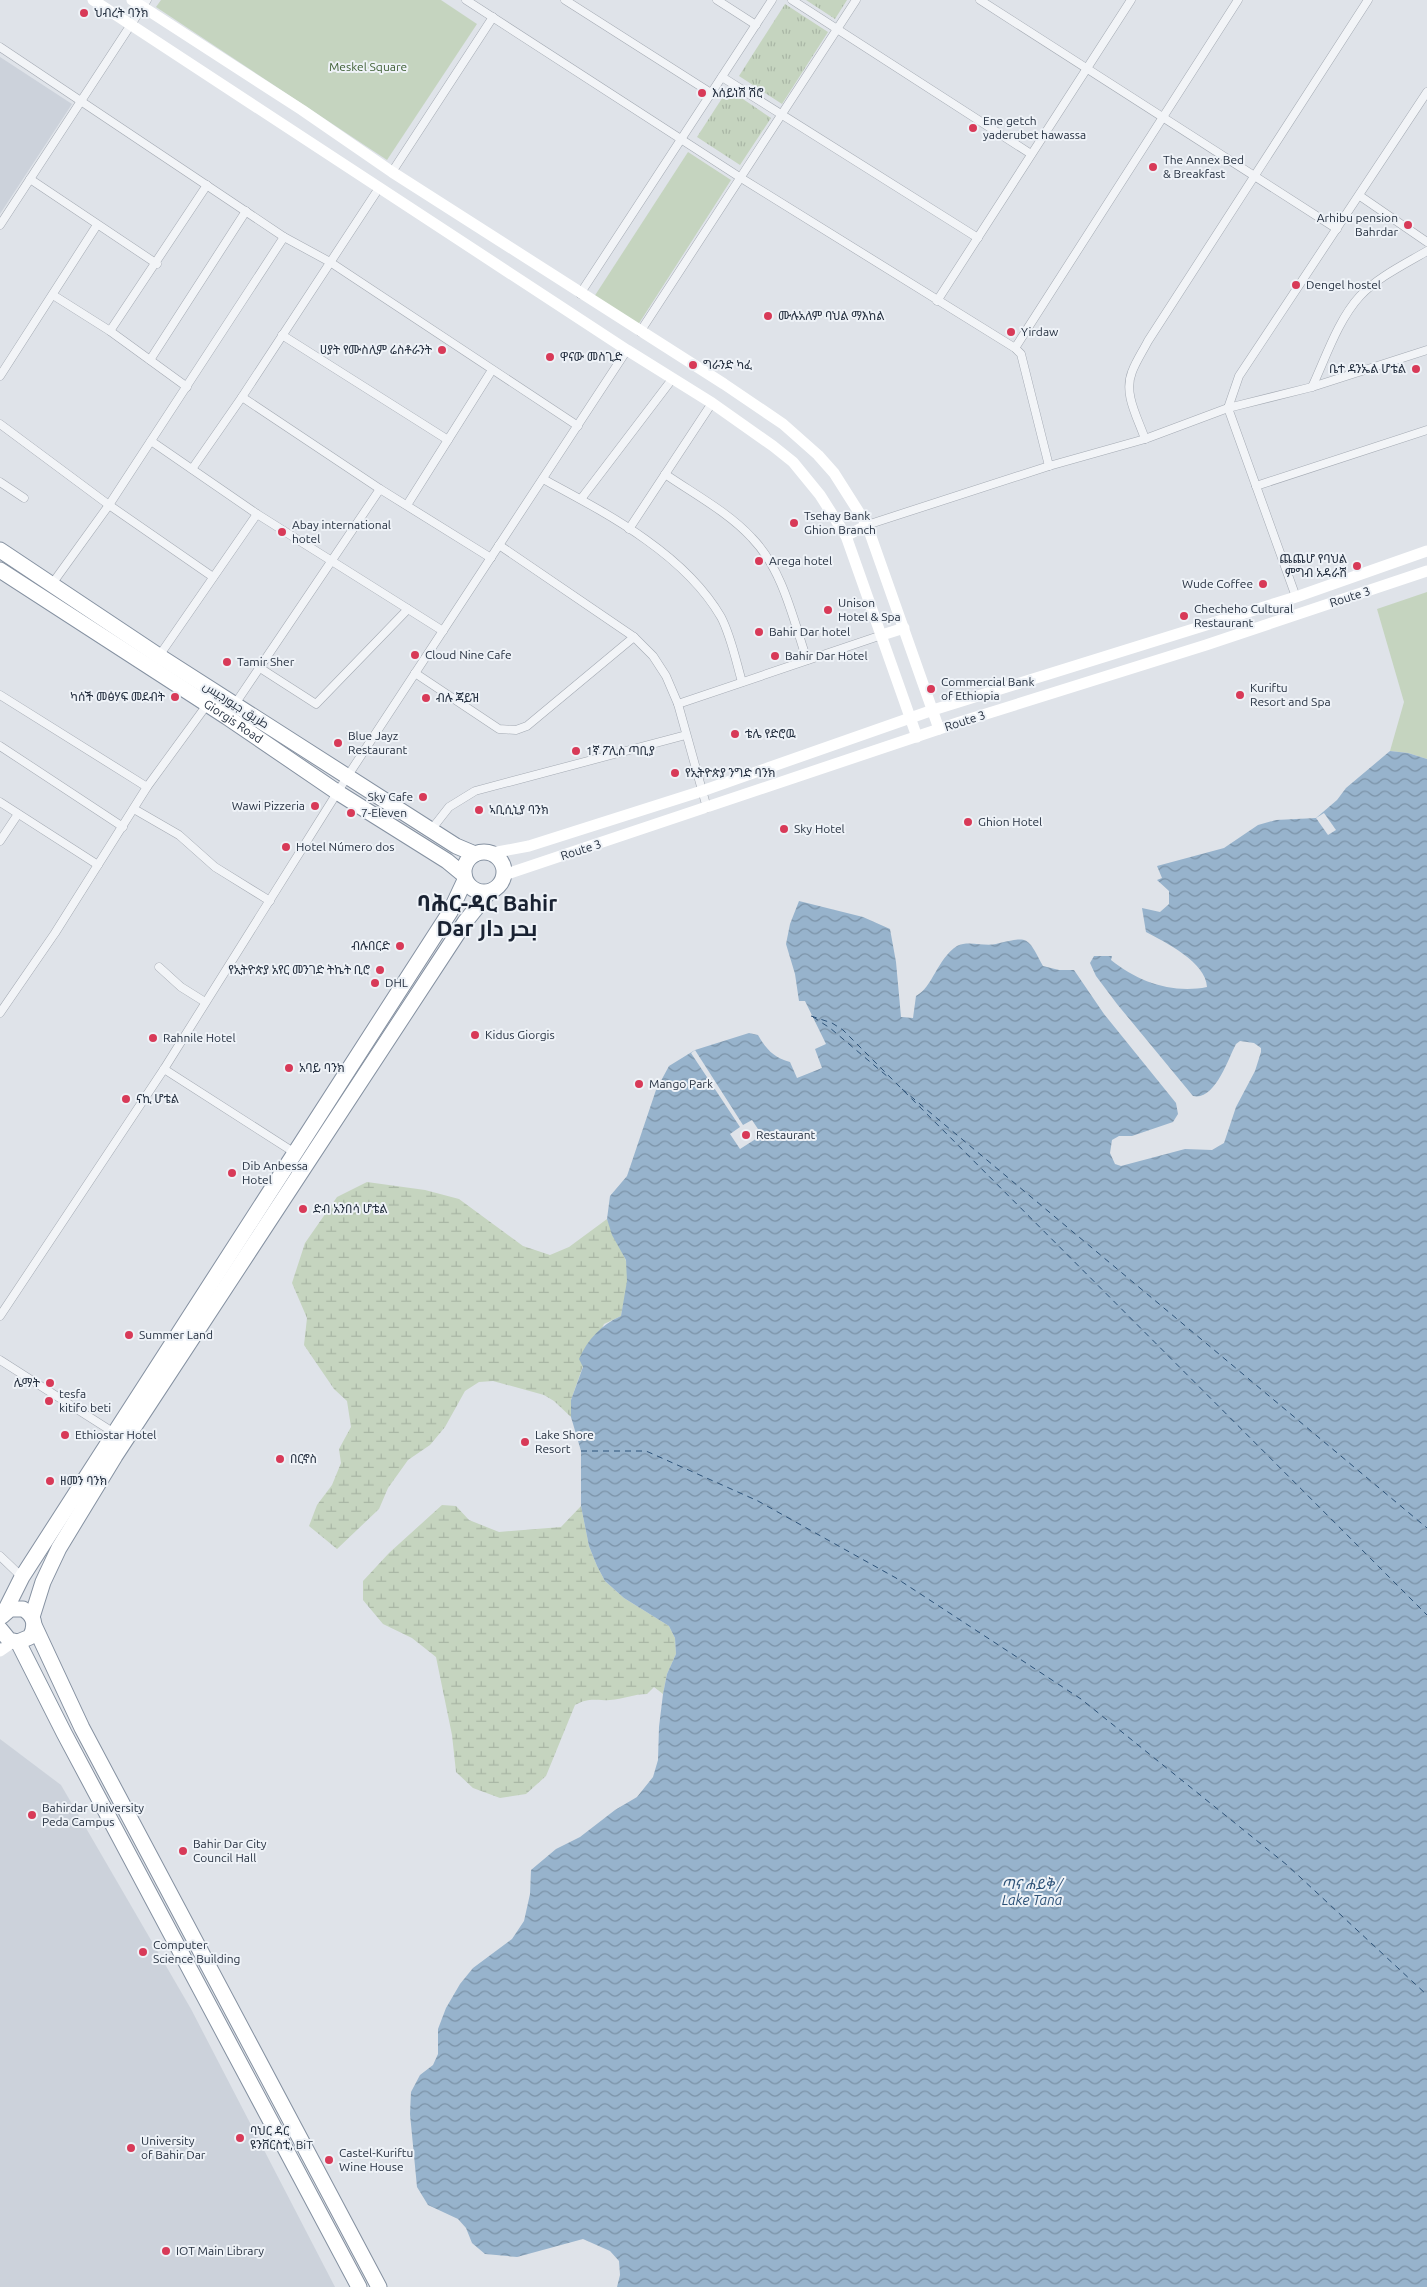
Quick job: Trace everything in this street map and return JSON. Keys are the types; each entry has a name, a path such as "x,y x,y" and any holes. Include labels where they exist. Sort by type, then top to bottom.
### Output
{"highway":[{"name":"طريق جيورجيس","path":"0,550 215,692 231,711 347,777 431,830 475,854"},
{"name":"Giorgis Road","path":"0,570 207,705 231,711 338,792 448,861 465,877"},
{"path":"2,1618 22,1577 120,1437 286,1198 465,922 489,892 500,884 504,875 502,862 492,853 480,852 475,854 466,863 465,877 450,912 272,1188 120,1437 59,1548 43,1582 30,1637 16,1642"},
{"path":"465,877 468,885 478,891 489,892"},
{"path":"416,963 431,973"},
{"path":"299,1147 317,1150"},
{"path":"272,1188 286,1198"},
{"path":"2,1618 16,1608 22,1608 33,1621 82,1728 379,2287"},
{"path":"0,1629 5,1637 16,1642 359,2287"}],"street":[{"path":"93,0 244,97 379,188 627,350 712,403 793,462 820,495 846,536 912,718 917,737"},
{"path":"132,0 145,3 392,172 522,254 580,294 724,384 782,424 818,455 848,493 867,525 934,710 939,729"},
{"path":"466,0 741,178 1014,348 1021,354 1049,466"},
{"path":"565,0 711,93"},
{"path":"717,0 756,25"},
{"path":"569,311 772,0"},
{"path":"792,0 1031,154"},
{"path":"0,1316 164,1069 347,777 856,0"},
{"path":"980,0 1337,229"},
{"path":"937,301 1131,0"},
{"path":"1014,348 1238,0"},
{"path":"1145,439 1130,398 1132,371 1148,341 1368,0"},
{"path":"0,225 145,3"},
{"path":"192,469 242,397 493,18"},
{"path":"0,47 284,236 330,262 578,426"},
{"path":"722,77 978,238"},
{"path":"244,97 255,79"},
{"path":"1296,597 1228,408 1239,376 1360,196 1427,92"},
{"path":"30,179 157,264"},
{"path":"110,332 157,264 207,185"},
{"path":"1360,196 1427,242"},
{"path":"150,360 246,211"},
{"path":"0,376 97,225"},
{"path":"52,584 109,504 187,387 284,236"},
{"path":"1312,387 1350,308 1373,285 1427,250"},
{"path":"510,273 522,254"},
{"path":"53,295 110,332 187,387"},
{"path":"282,335 448,440"},
{"path":"846,536 867,525 1049,466 1145,439 1228,408 1312,387 1427,350"},
{"path":"407,505 492,370"},
{"path":"581,499 673,378"},
{"path":"629,529 724,384"},
{"path":"242,397 380,489 491,558"},
{"path":"0,424 213,577"},
{"path":"1256,486 1426,433"},
{"path":"151,441 257,514 443,631"},
{"path":"665,474 728,517 753,538 768,559 782,586 807,660"},
{"path":"543,479 581,499 629,529 683,569 705,593 722,619 742,682"},
{"path":"0,482 24,498"},
{"path":"231,711 380,489"},
{"path":"160,656 257,514"},
{"path":"499,545 634,637 657,663 666,676 678,704 707,808"},
{"path":"492,853 530,846 702,791 934,710 1296,597 1427,551"},
{"name":"Route 3","path":"504,875 939,729 1206,645 1427,571"},
{"path":"1324,586 1329,604"},
{"path":"260,668 316,704 408,609"},
{"path":"1200,626 1206,645"},
{"path":"678,704 904,628"},
{"path":"415,673 499,729 516,730 527,726 634,637"},
{"path":"0,1013 123,827 147,787 215,692"},
{"path":"0,695 147,787"},
{"path":"431,830 449,807 475,791 686,735"},
{"path":"0,746 123,827"},
{"path":"0,802 98,865"},
{"path":"134,809 179,835 214,867 270,901"},
{"path":"0,841 18,814"},
{"path":"159,966 181,987 205,1002"},
{"path":"164,1069 299,1147"},
{"path":"0,1360 120,1437"},
{"path":"0,1556 22,1577"},
{"path":"0,1651 16,1642"}],"shaded area":[{"path":"0,57 72,104 0,214"},
{"name":"University of Bahir Dar","path":"0,1739 61,1785 191,2009 335,2287 0,2287"}],"green space":[{"name":"Meskel Square","path":"161,0 441,0 477,24 387,160 156,7"},
{"path":"806,0 847,0 835,19"},
{"path":"785,4 828,32 782,104 739,76"},
{"path":"728,89 771,118 740,165 697,137"},
{"path":"688,152 731,180 636,328 592,300"},
{"path":"1427,592 1427,759 1408,753 1390,751 1404,702 1377,609"},
{"path":"367,1182 425,1190 459,1199 523,1246 550,1255 569,1247 607,1219 625,1258 628,1280 621,1316 604,1324 583,1366 571,1400 571,1417 554,1401 544,1395 493,1381 479,1382 465,1391 445,1427 430,1445 408,1460 388,1488 379,1509 337,1549 309,1526 317,1505 332,1485 341,1463 339,1449 351,1427 347,1401 334,1389 304,1345 307,1318 292,1283 305,1243 337,1197"},
{"path":"442,1505 456,1506 469,1520 499,1532 561,1527 581,1506 589,1546 605,1581 624,1598 669,1626 675,1638 676,1654 667,1674 663,1694 654,1687 647,1694 610,1700 589,1700 575,1705 546,1776 526,1794 500,1798 473,1788 456,1772 452,1735 436,1657 412,1638 383,1624 363,1600 363,1581 389,1553"}],"water":[{"name":"ጣና ሐይቅ / Lake Tana","path":"1390,751 1408,753 1427,759 1427,2287 617,2287 620,2275 619,2261 610,2251 583,2239 517,2257 485,2254 472,2243 466,2228 458,2219 428,2205 417,2187 410,2114 411,2092 420,2075 433,2065 438,2054 438,2029 446,2008 460,1984 473,1968 512,1939 524,1921 530,1894 531,1870 556,1849 580,1837 615,1810 637,1797 653,1777 658,1760 663,1694 667,1674 676,1654 675,1638 669,1626 624,1598 605,1581 597,1566 589,1546 581,1506 581,1451 571,1417 571,1400 583,1367 579,1359 583,1352 601,1328 621,1316 627,1281 626,1260 612,1235 607,1219 610,1196 627,1176 656,1090 669,1066 695,1050 749,1033 758,1035 771,1052 779,1058 790,1062 797,1078 822,1068 815,1049 826,1044 805,1001 799,1001 795,974 786,944 790,924 799,901 863,917 890,929 896,962 901,1017 913,1018 916,996 927,986 945,958 957,946 962,944 991,945 1015,940 1026,941 1034,949 1043,966 1059,970 1074,970 1104,1014 1176,1103 1178,1114 1173,1122 1132,1136 1119,1136 1112,1140 1110,1153 1115,1164 1121,1166 1185,1149 1212,1150 1224,1143 1236,1107 1255,1071 1261,1048 1254,1043 1240,1041 1236,1044 1220,1078 1214,1086 1201,1096 1193,1096 1117,1004 1096,976 1090,963 1094,956 1112,956 1111,960 1121,968 1156,984 1181,989 1207,987 1200,969 1192,961 1173,947 1146,932 1142,908 1160,912 1169,904 1169,891 1157,880 1162,878 1157,866 1224,848 1258,825 1276,820 1316,818 1337,800 1346,788"}],"pier":[{"path":"1324,813 1336,830 1328,835 1316,818"},
{"path":"695,1050 743,1125 752,1120 762,1135 740,1149 730,1134 740,1127 691,1053"}],"ferry route":[{"path":"811,1016 832,1023 843,1030 1427,1615"},
{"path":"813,1017 830,1028 888,1077"},
{"path":"902,1089 1427,1528"},
{"path":"581,1451 646,1451 758,1501 896,1578 1081,1699 1287,1865 1427,1995"}],"place":[{"name":"ህብረት ባንክ","path":"84,13"},
{"name":"እሰይነሽ ሽሮ","path":"702,93"},
{"name":"Ene getch yaderubet hawassa","path":"973,128"},
{"name":"The Annex Bed & Breakfast","path":"1153,167"},
{"name":"Arhibu pension Bahrdar","path":"1408,225"},
{"name":"Dengel hostel","path":"1296,285"},
{"name":"ሙሉአለም ባህል ማእከል","path":"768,316"},
{"name":"Yirdaw","path":"1011,332"},
{"name":"ሀያት የሙስሊም ሬስቶራንት","path":"442,350"},
{"name":"ዋናው መስጊድ","path":"550,357"},
{"name":"ግራንድ ካፈ","path":"693,365"},
{"name":"ቤተ ዳንኤል ሆቴል","path":"1416,369"},
{"name":"Tsehay Bank Ghion Branch","path":"794,523"},
{"name":"Abay international hotel","path":"282,532"},
{"name":"Arega hotel","path":"759,561"},
{"name":"ጨጨሆ የባህል ምግብ አዳራሽ","path":"1357,566"},
{"name":"Wude Coffee","path":"1263,584"},
{"name":"Unison Hotel & Spa","path":"828,610"},
{"name":"Checheho Cultural Restaurant","path":"1184,616"},
{"name":"Bahir Dar hotel","path":"759,632"},
{"name":"Cloud Nine Cafe","path":"415,655"},
{"name":"Bahir Dar Hotel","path":"775,656"},
{"name":"Tamir Sher","path":"227,662"},
{"name":"Commercial Bank of Ethiopia","path":"931,689"},
{"name":"Kuriftu Resort and Spa","path":"1240,695"},
{"name":"ካሰች መፅሃፍ መደብት","path":"175,697"},
{"name":"ብሉ ጃይዝ","path":"426,698"},
{"name":"ቴሌ የድሮዉ","path":"735,734"},
{"name":"Blue Jayz Restaurant","path":"338,743"},
{"name":"1ኛ ፖሊስ ጣቢያ","path":"576,751"},
{"name":"የኢትዮጵያ ንግድ ባንክ","path":"675,773"},
{"name":"Sky Cafe","path":"423,797"},
{"name":"Wawi Pizzeria","path":"315,806"},
{"name":"ኣቢሲኒያ ባንክ","path":"479,810"},
{"name":"7-Eleven","path":"351,813"},
{"name":"Ghion Hotel","path":"968,822"},
{"name":"Sky Hotel","path":"784,829"},
{"name":"Hotel Número dos","path":"286,847"},
{"name":"ብሉበርድ","path":"400,946"},
{"name":"የኢትዮጵያ አየር መንገድ ትኬት ቢሮ","path":"380,970"},
{"name":"DHL","path":"375,983"},
{"name":"Kidus Giorgis","path":"475,1035"},
{"name":"Rahnile Hotel","path":"153,1038"},
{"name":"አባይ ባንክ","path":"289,1068"},
{"name":"Mango Park","path":"639,1084"},
{"name":"ናኪ ሆቴል","path":"126,1099"},
{"name":"Restaurant","path":"746,1135"},
{"name":"Dib Anbessa Hotel","path":"232,1173"},
{"name":"ድብ አንበሳ ሆቴል","path":"303,1209"},
{"name":"Summer Land","path":"129,1335"},
{"name":"ሌማት","path":"50,1383"},
{"name":"tesfa kitifo beti","path":"49,1401"},
{"name":"Ethiostar Hotel","path":"65,1435"},
{"name":"Lake Shore Resort","path":"525,1442"},
{"name":"በርኖስ","path":"280,1459"},
{"name":"ዘመን ባንክ","path":"50,1481"},
{"name":"Bahirdar University Peda Campus","path":"32,1815"},
{"name":"Bahir Dar City Council Hall","path":"183,1851"},
{"name":"Computer Science Building","path":"143,1952"},
{"name":"ባህር ዳር ዩንቨርስቲ, BiT","path":"240,2138"},
{"name":"University of Bahir Dar","path":"131,2148"},
{"name":"Castel-Kuriftu Wine House","path":"329,2160"},
{"name":"IOT Main Library","path":"166,2251"}],"district":[{"name":"ባሕር-ዳር Bahir Dar بحر دار","path":"487,916"}]}
